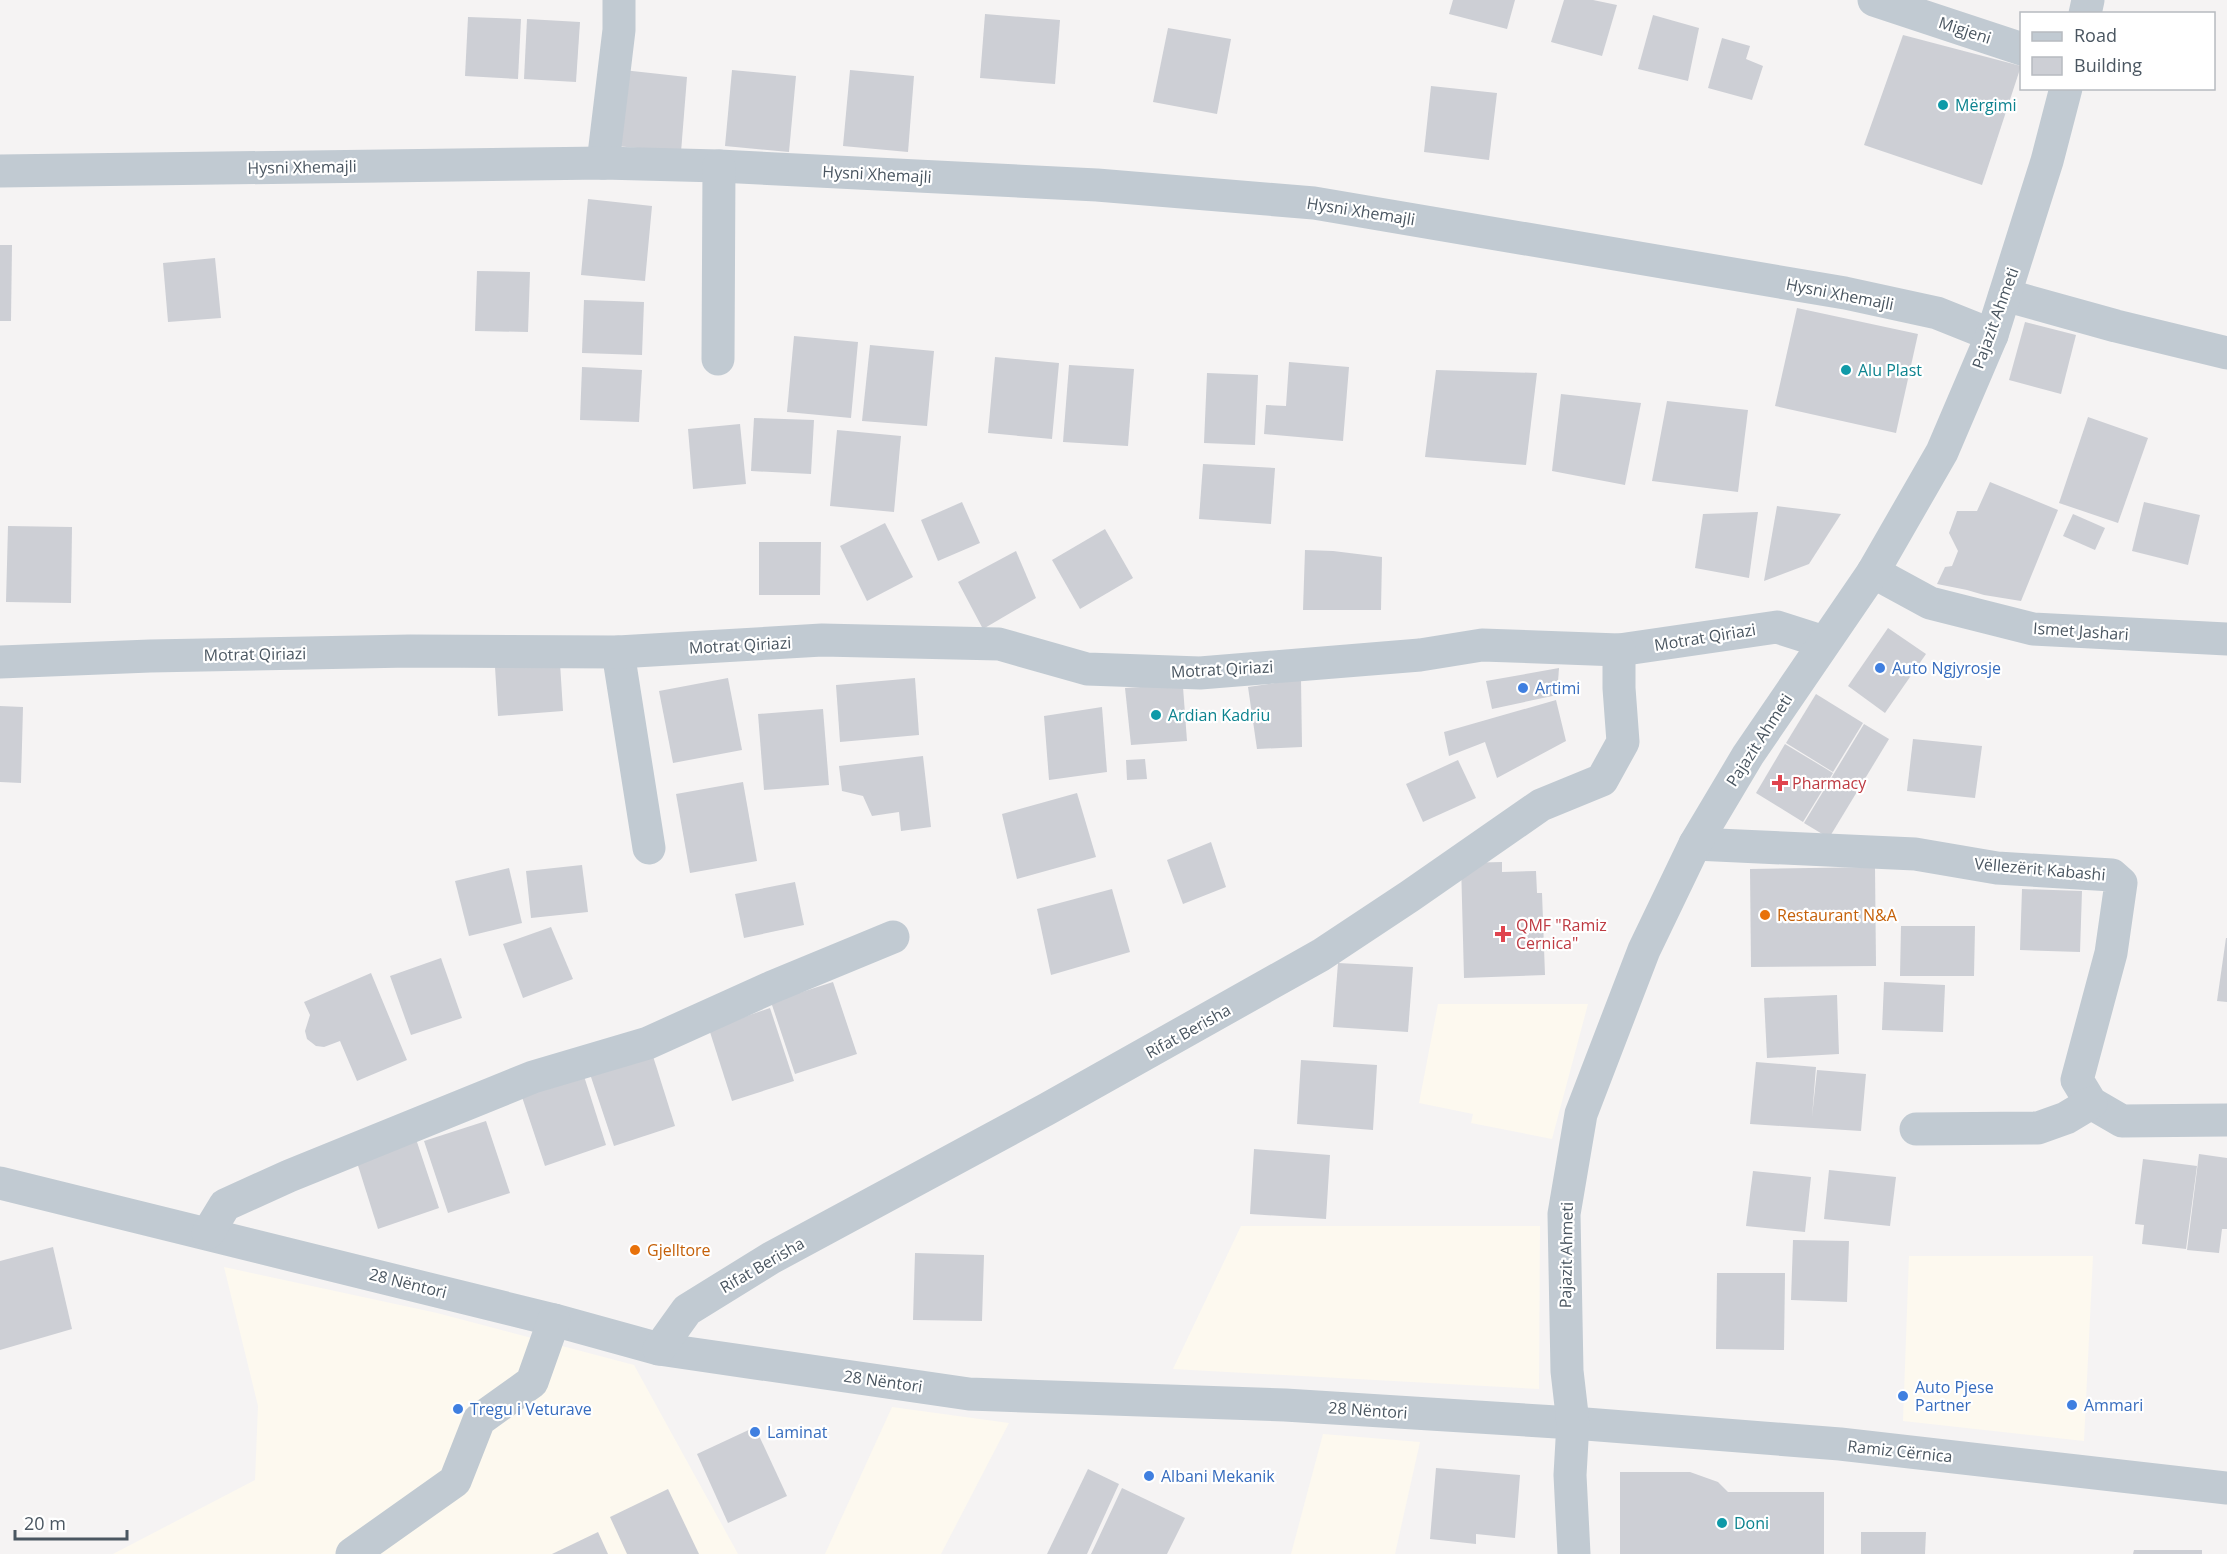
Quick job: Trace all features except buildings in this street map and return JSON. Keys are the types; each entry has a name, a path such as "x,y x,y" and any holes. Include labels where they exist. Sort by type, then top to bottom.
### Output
{"street":[{"path":"603,164 619,30 619,0"},
{"name":"Migjeni","path":"1874,0 2020,48"},
{"name":"Pajazit Ahmeti","path":"1574,1554 1570,1475 1573,1423 1567,1371 1564,1214 1581,1114 1644,950 1695,844 1748,755 1873,572 1942,452 1992,335 2047,161 2065,90"},
{"name":"Hysni Xhemajli","path":"0,171 603,164 719,166 1097,185 1314,203 1845,293 1937,313 1992,335"},
{"path":"718,359 719,166"},
{"path":"2005,295 2116,326 2227,353"},
{"name":"Ismet Jashari","path":"1873,572 1930,603 2033,629 2227,639"},
{"name":"Motrat Qiriazi","path":"0,662 150,656 398,651 618,652 822,640 999,644 1087,669 1200,673 1420,655 1482,645 1619,650 1777,627 1824,642"},
{"name":"Rifat Berisha","path":"659,1349 687,1310 771,1258 1047,1109 1311,960 1410,896 1540,805 1602,780 1623,742 1619,650"},
{"path":"618,652 649,848"},
{"name":"Vëllezërit Kabashi","path":"1695,844 1915,854 1997,868 2112,875 2121,883 2111,953 2096,1016 2081,1059 2077,1080 2091,1103"},
{"path":"208,1233 225,1205 289,1176 533,1077 648,1043 772,987 893,937"},
{"path":"1916,1129 2038,1128 2066,1118 2091,1103 2122,1121 2227,1120"},
{"name":"28 Nëntori","path":"0,1184 208,1233 554,1320 659,1349 969,1394 1285,1405 1573,1423"},
{"path":"352,1554 455,1481 479,1420 532,1382 554,1320"},
{"name":"Ramiz Cërnica","path":"1573,1423 1840,1444 2227,1488"}],"shaded area":[{"path":"1438,1004 1588,1004 1552,1139 1471,1123 1473,1114 1419,1103"},
{"path":"1241,1226 1540,1226 1539,1389 1173,1369"},
{"path":"1909,1256 2093,1256 2084,1441 1903,1421"},
{"name":"Tregu i Veturave","path":"224,1267 437,1313 634,1365 738,1554 113,1554 255,1480 258,1406"},
{"path":"892,1407 1009,1423 941,1554 825,1554"},
{"path":"1323,1434 1420,1442 1395,1554 1291,1554"}],"place":[{"name":"Mërgimi","path":"1943,105"},
{"name":"Alu Plast","path":"1846,370"},
{"name":"Auto Ngjyrosje","path":"1880,668"},
{"name":"Artimi","path":"1523,688"},
{"name":"Ardian Kadriu","path":"1156,715"},
{"name":"Pharmacy","path":"1780,783"},
{"name":"Restaurant N&A","path":"1765,915"},
{"name":"QMF \"Ramiz Cernica\"","path":"1503,934"},
{"name":"Gjelltore","path":"635,1250"},
{"name":"Auto Pjese Partner","path":"1903,1396"},
{"name":"Ammari","path":"2072,1405"},
{"name":"Tregu i Veturave","path":"458,1409"},
{"name":"Laminat","path":"755,1432"},
{"name":"Albani Mekanik","path":"1149,1476"},
{"name":"Doni","path":"1722,1523"}]}
